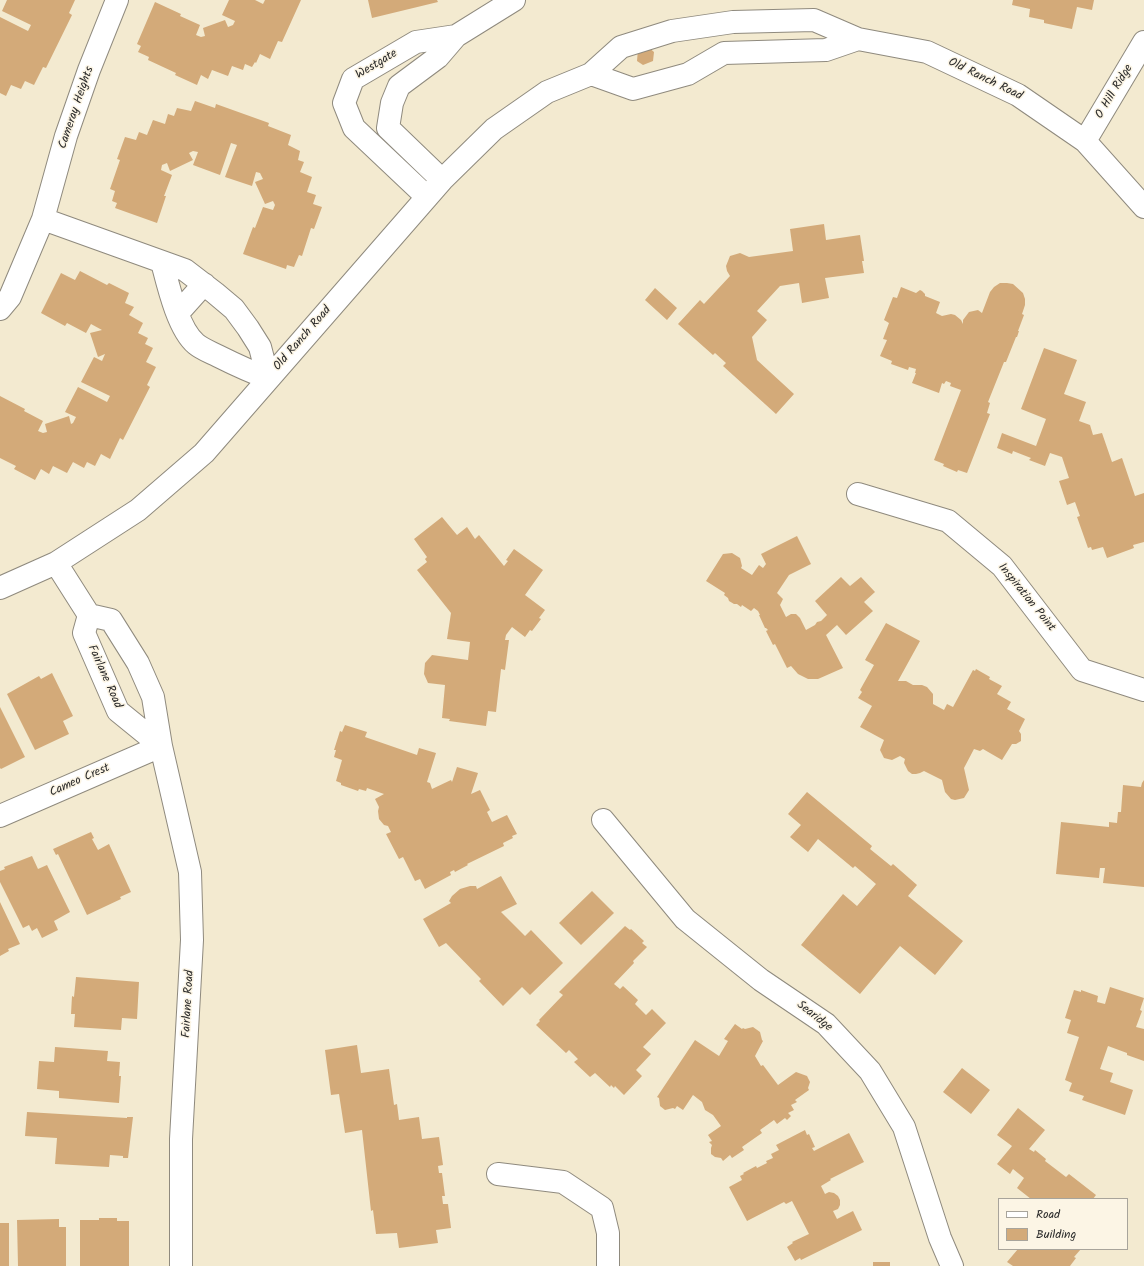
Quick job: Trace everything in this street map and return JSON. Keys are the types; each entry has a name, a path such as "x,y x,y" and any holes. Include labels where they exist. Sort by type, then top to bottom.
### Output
{"street":[{"name":"Cameray Heights","path":"0,309 10,297 43,219 66,136 89,70 117,0"},
{"name":"Westgate","path":"399,86 438,57 456,36 505,3"},
{"name":"Old Ranch Road","path":"0,588 56,563 138,510 204,453 442,180 494,129 547,92 591,74 621,47 672,31 734,22 814,20 858,40 927,52 1018,95 1086,141 1144,207"},
{"name":"Westgate","path":"427,197 354,128 344,103 353,79 379,63 416,42 456,36"},
{"name":"Old Ranch Road","path":"591,74 633,89 688,74 724,53 826,50 858,40"},
{"name":"O Hill Ridge","path":"1086,141 1144,42"},
{"path":"379,63 399,86 392,103 388,128 442,180"},
{"path":"43,219 185,270 234,309 260,347 268,378"},
{"path":"162,262 181,322 190,338 196,344 247,370 268,378"},
{"path":"178,313 204,284"},
{"name":"Inspiration Point","path":"858,494 948,521 1002,566 1082,670 1144,690"},
{"path":"56,563 89,615"},
{"name":"Fairlane Road","path":"161,746 118,711 84,633 89,615 111,620 138,663 153,697 161,746 190,872 192,940 181,1139 181,1266"},
{"name":"Cameo Crest","path":"0,816 161,746"},
{"name":"Searidge","path":"603,820 685,919 761,980 826,1024 870,1071 904,1127 940,1238 952,1266"},
{"path":"498,1174 563,1182 602,1208 608,1233 608,1266"}],"building":[{"path":"7,0 75,0 69,13 72,15 46,68 43,67 34,85 25,81 21,89 11,85 6,96 0,93 0,17 28,31 31,25 2,11"},
{"path":"229,0 255,0 263,4 265,0 301,0 282,42 278,41 270,59 260,54 256,63 255,62 252,67 245,64 243,70 232,66 228,76 212,70 208,79 201,75 197,85 148,60 149,57 138,52 141,46 137,44 155,2 200,25 196,35 201,37 205,36 203,28 225,20 228,27 233,25 235,21 222,15"},
{"path":"368,0 437,0 438,2 372,18"},
{"path":"1013,0 1094,0 1092,10 1077,7 1072,29 1044,23 1044,20 1029,17 1030,9 1012,5"},
{"path":"647,46 654,52 653,61 643,65 637,61 638,49"},
{"path":"195,101 215,108 216,104 269,123 268,126 291,135 288,145 300,151 298,160 304,162 300,172 312,177 307,192 316,195 313,204 322,207 314,229 311,228 302,256 299,255 294,267 287,265 286,269 243,254 253,227 255,228 263,207 273,210 275,205 273,201 265,204 255,182 263,179 260,173 256,172 252,186 225,177 237,145 231,143 220,175 193,165 198,152 193,151 189,153 193,160 170,171 167,163 162,165 161,170 172,175 164,196 166,196 157,223 115,208 117,203 112,201 115,191 110,189 120,160 117,159 125,137 136,140 139,132 147,135 153,120 165,124 168,114 174,116 177,108 191,111"},
{"path":"824,224 826,240 860,235 864,261 862,261 864,273 825,278 829,298 802,303 799,283 780,286 757,311 767,320 752,337 757,360 794,394 776,414 723,366 726,363 715,353 713,355 678,324 700,300 704,304 730,276 726,266 730,256 740,253 749,257 793,251 790,229"},
{"path":"80,271 107,285 109,283 129,293 125,303 134,307 129,315 143,323 138,333 148,338 145,344 153,348 146,362 156,367 147,385 150,387 123,440 120,438 110,459 101,454 95,466 87,462 84,468 73,462 67,473 53,466 49,474 41,469 35,480 14,469 16,466 0,458 0,396 25,409 24,411 43,421 38,431 43,433 47,432 45,424 69,416 71,424 73,423 76,417 65,412 78,387 107,402 110,396 81,382 94,357 102,361 105,354 98,357 90,333 102,330 91,324 86,333 67,323 65,326 41,313 61,273 75,280"},
{"path":"1000,283 1013,284 1023,293 1025,305 1022,314 1024,315 1017,337 1006,362 1004,362 988,402 990,403 987,413 990,414 967,473 958,470 957,472 934,460 961,390 950,386 951,383 946,381 944,384 942,383 939,393 912,383 916,369 909,367 908,370 891,364 892,361 880,356 887,340 883,339 889,323 884,320 893,297 897,298 901,287 916,293 920,290 922,291 925,296 940,302 936,313 942,316 951,314 955,315 963,324 963,320 969,312 978,310 982,313 990,292"},
{"path":"655,288 677,308 667,320 645,300"},
{"path":"1044,348 1077,360 1064,394 1086,402 1079,421 1090,425 1093,435 1102,433 1112,462 1122,458 1135,496 1144,493 1144,542 1133,545 1134,548 1107,558 1103,547 1092,550 1091,547 1088,548 1077,517 1080,516 1075,502 1067,505 1059,481 1069,478 1062,457 1050,453 1045,466 1029,460 1031,458 1013,451 1012,454 997,448 1002,433 1036,446 1046,419 1021,409"},
{"path":"442,517 457,535 467,527 475,539 479,535 504,566 508,561 506,560 514,549 543,570 525,595 545,610 539,618 541,619 532,631 530,630 525,637 512,627 506,635 505,640 509,640 505,670 501,669 496,712 488,711 486,726 449,721 450,719 442,718 445,685 428,683 424,674 425,663 432,655 468,660 470,642 447,639 451,613 417,570 427,562 425,559 427,557 414,539"},
{"path":"797,536 811,564 789,575 777,593 783,599 780,605 786,617 791,614 796,614 800,618 806,630 815,625 817,622 821,621 827,615 815,601 841,577 850,586 861,577 875,592 864,602 873,611 846,635 837,625 826,635 843,668 818,679 808,679 798,674 791,666 787,668 775,644 773,645 766,631 768,630 765,628 758,611 754,608 751,611 742,605 741,607 734,604 724,595 725,593 706,581 723,554 732,553 740,558 741,568 752,575 759,565 763,568 766,564 761,554"},
{"path":"886,623 920,641 898,681 906,681 913,685 922,685 927,687 933,694 933,704 944,710 947,704 953,707 973,670 975,671 976,669 990,677 989,679 1002,686 997,694 1011,702 1007,709 1025,719 1019,731 1021,734 1021,741 1016,744 1012,744 1002,760 983,749 980,751 974,749 964,768 969,790 964,798 955,800 951,799 945,792 942,780 924,771 912,774 908,771 904,763 905,759 900,756 892,760 884,758 880,750 884,740 860,727 872,706 858,698 862,692 860,690 874,665 865,660"},
{"path":"52,673 73,716 63,721 69,734 35,750 7,694 39,676 41,679"},
{"path":"0,707 25,757 1,769 0,768"},
{"path":"345,725 367,732 365,737 417,755 419,748 436,753 427,782 430,783 432,789 451,780 452,782 457,767 478,773 471,794 480,790 490,810 487,812 492,822 507,815 517,834 512,836 513,838 503,843 504,846 467,864 468,865 455,872 454,870 450,872 451,875 425,889 420,879 415,881 403,857 399,859 386,834 391,832 388,826 384,825 379,819 379,807 375,799 384,794 367,788 366,791 359,789 358,791 341,785 341,783 336,781 342,760 334,757 336,750 334,750 340,731 342,732"},
{"path":"1144,780 1144,887 1103,883 1105,868 1100,868 1099,878 1056,874 1061,822 1109,827 1109,822 1117,823 1118,812 1121,812 1123,785 1141,787"},
{"path":"807,792 872,846 870,849 891,866 893,864 917,885 908,896 963,941 935,975 900,946 860,994 801,945 843,894 857,906 876,884 855,866 853,868 818,839 808,852 790,837 801,825 788,814"},
{"path":"91,832 94,838 92,839 98,850 109,844 131,892 120,897 121,899 87,915 58,854 56,855 53,849"},
{"path":"32,856 38,869 47,865 70,912 54,921 58,930 42,938 37,928 32,931 29,925 23,928 0,882 0,871 5,869 4,867"},
{"path":"501,876 517,904 501,912 525,936 531,930 563,963 530,995 522,987 503,1006 479,981 481,979 446,943 439,947 423,919 451,903 449,901 452,896 460,889 476,886 477,889"},
{"path":"592,891 614,913 581,945 559,923"},
{"path":"0,902 20,944 8,949 9,951 0,956"},
{"path":"625,926 630,930 631,929 644,941 642,943 647,947 614,984 620,989 623,986 638,1000 635,1004 646,1015 652,1009 666,1023 643,1047 651,1054 636,1070 642,1076 624,1095 615,1086 614,1088 611,1085 610,1087 595,1073 590,1077 574,1062 578,1059 569,1050 566,1053 536,1025 563,995 559,992"},
{"path":"76,977 139,982 137,1019 122,1018 121,1030 74,1027 75,1014 71,1014 72,996 74,997"},
{"path":"1110,987 1144,998 1140,1010 1142,1011 1136,1027 1144,1029 1144,1061 1108,1046 1100,1069 1113,1073 1110,1082 1133,1090 1125,1115 1082,1100 1084,1096 1069,1091 1072,1083 1065,1080 1079,1037 1067,1033 1071,1020 1065,1018 1074,990 1081,992 1081,990 1098,996 1097,1002 1105,1004"},
{"path":"735,1024 742,1029 753,1027 760,1032 763,1041 755,1056 761,1066 763,1065 778,1085 796,1072 807,1076 810,1082 808,1088 809,1090 795,1100 797,1102 791,1105 794,1110 788,1113 791,1116 787,1120 785,1118 777,1124 774,1120 760,1130 762,1133 742,1147 744,1150 732,1158 730,1155 723,1161 721,1158 715,1157 711,1154 712,1145 709,1142 712,1141 708,1135 721,1126 713,1115 705,1110 702,1102 693,1095 683,1110 677,1106 675,1109 665,1110 660,1106 659,1098 657,1097 695,1040 719,1056 728,1041 724,1039"},
{"path":"357,1045 361,1073 389,1069 394,1105 397,1104 399,1120 419,1117 422,1139 439,1137 443,1165 438,1166 439,1173 442,1173 445,1196 442,1196 443,1204 448,1204 451,1228 436,1230 438,1243 399,1248 397,1233 376,1234 373,1210 371,1211 362,1130 345,1133 339,1094 331,1095 325,1050"},
{"path":"55,1047 108,1051 107,1061 120,1062 119,1076 121,1076 119,1103 59,1098 59,1091 37,1089 39,1061 54,1062"},
{"path":"962,1068 990,1090 971,1114 943,1092"},
{"path":"1018,1108 1045,1130 1029,1149 1034,1152 1035,1150 1046,1159 1045,1161 1066,1177 1069,1174 1096,1195 1094,1198 1030,1198 1017,1188 1024,1178 1013,1169 1010,1174 997,1164 1012,1146 997,1135"},
{"path":"27,1112 127,1118 133,1117 128,1158 110,1155 109,1167 55,1164 57,1138 25,1136"},
{"path":"805,1130 807,1135 809,1134 815,1147 812,1148 814,1151 849,1133 864,1162 830,1179 831,1180 821,1186 825,1194 829,1192 834,1193 840,1200 838,1209 833,1211 837,1219 853,1211 862,1230 801,1260 800,1258 795,1261 787,1247 793,1243 792,1242 809,1234 792,1201 786,1204 784,1202 747,1221 729,1187 742,1180 740,1176 744,1174 743,1173 756,1166 757,1168 767,1163 766,1161 773,1158 771,1154 779,1150 776,1145"},
{"path":"99,1218 117,1218 117,1221 129,1221 129,1266 80,1266 80,1220 99,1220"},
{"path":"59,1219 59,1227 66,1227 66,1266 18,1266 17,1220"},
{"path":"0,1223 9,1223 9,1266 0,1266"},
{"path":"1017,1250 1080,1250 1074,1257 1076,1258 1070,1266 1013,1266 1007,1262"},
{"path":"873,1262 890,1262 890,1266 873,1266"}]}
